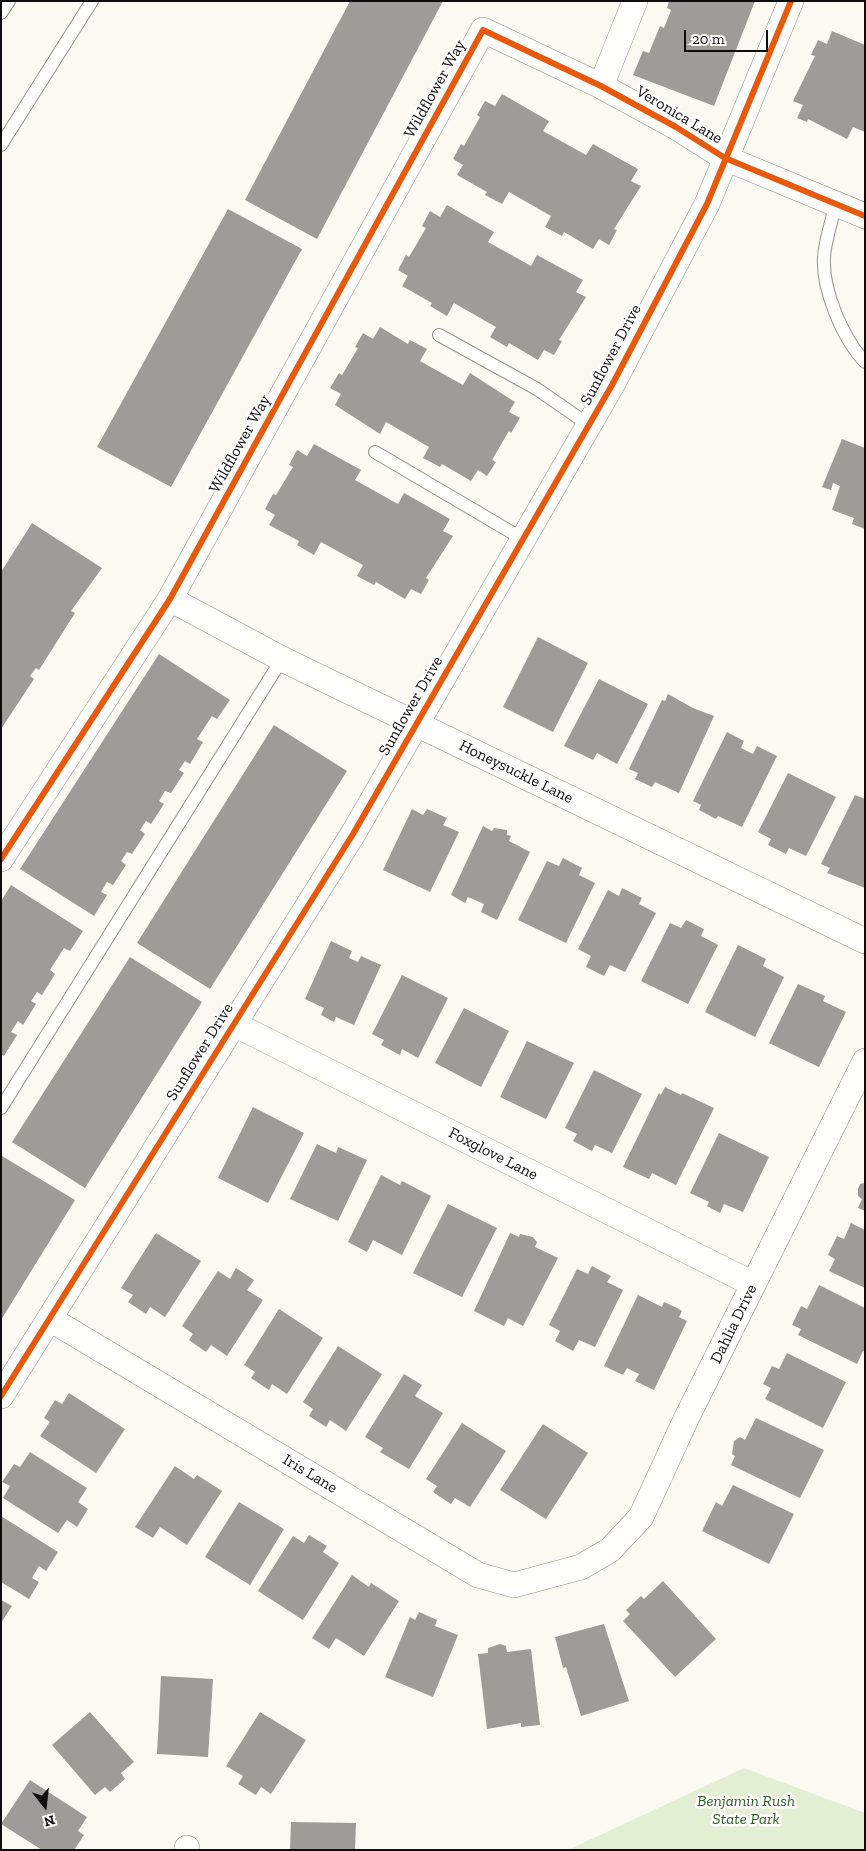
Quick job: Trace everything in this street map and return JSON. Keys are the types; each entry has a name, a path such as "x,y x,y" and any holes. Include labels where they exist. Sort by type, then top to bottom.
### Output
{"street":[{"path":"601,86 634,1"},
{"name":"Sunflower Drive","path":"1,1396 353,834 589,425 707,204 791,1"},
{"name":"Veronica Lane","path":"483,30 601,86 676,127 725,158 865,216"},
{"name":"Wildflower Way","path":"1,859 170,599 483,30"},
{"name":"Honeysuckle Lane","path":"170,599 282,659 865,941"},
{"name":"Foxglove Lane","path":"234,1024 753,1284"},
{"name":"Dahlia Drive","path":"581,1567 610,1550 641,1517 753,1284 865,1061"},
{"name":"Iris Lane","path":"50,1319 478,1575 514,1585 581,1567"}],"lane":[{"path":"1,14 9,1"},
{"path":"1,145 92,1"},
{"path":"836,205 824,258 827,285 837,316 853,350 865,362"},
{"path":"439,335 537,390 589,425"},
{"path":"375,452 523,539"},
{"path":"1,1108 282,659"}],"green space":[{"name":"Benjamin Rush State Park","path":"744,1768 865,1813 865,1850 568,1850"}],"building":[{"path":"350,1 443,1 317,239 245,200"},
{"path":"669,1 755,1 714,106 633,75 643,51 649,53 660,26 664,28 671,10 667,8"},
{"path":"832,31 865,45 865,132 853,127 847,139 808,119 807,122 797,118 803,105 793,101 815,56 811,55 818,40 827,44"},
{"path":"502,94 549,121 543,131 586,155 593,144 638,169 631,181 641,186 614,229 617,230 609,245 599,239 593,249 564,232 562,236 545,227 551,216 509,192 502,204 485,195 487,192 457,175 463,165 453,159 461,144 464,146 480,117 477,115 485,101 495,106"},
{"path":"447,205 494,232 488,242 531,266 537,255 583,280 576,292 586,297 559,340 562,341 554,355 544,350 538,360 509,343 507,347 490,337 496,327 454,303 447,316 430,306 432,303 402,286 408,276 398,270 406,255 409,257 426,228 422,226 430,211 440,217"},
{"path":"228,209 302,249 171,487 97,447"},
{"path":"380,327 408,344 410,340 427,349 420,361 463,385 470,373 515,402 509,412 520,418 511,433 509,431 492,460 496,462 487,476 478,470 471,481 442,464 440,467 423,458 429,447 386,422 380,434 335,405 341,394 330,388 339,373 342,375 358,348 355,347 363,333 373,339"},
{"path":"842,439 865,448 865,529 852,524 854,518 832,510 840,486 833,483 831,490 822,487"},
{"path":"314,444 361,470 355,480 398,504 404,493 450,519 443,531 453,536 426,578 429,580 421,594 411,589 405,599 376,582 374,585 357,576 363,565 321,542 314,555 297,545 299,541 269,525 275,515 265,509 273,494 276,495 293,467 289,465 297,450 307,456"},
{"path":"32,523 102,568 71,611 75,613 39,670 36,668 30,676 34,679 1,729 1,572"},
{"path":"538,637 588,663 553,732 503,707"},
{"path":"159,654 230,700 217,719 212,716 197,739 203,742 190,764 185,761 179,770 184,773 171,793 165,791 159,801 164,804 151,824 146,821 140,830 145,834 132,854 127,852 121,861 126,865 113,885 107,882 101,892 107,895 94,916 20,869"},
{"path":"599,679 648,704 617,764 597,753 593,760 564,746"},
{"path":"668,694 693,708 714,716 679,793 655,782 652,787 635,779 638,773 629,769 662,700 665,701"},
{"path":"274,725 347,771 210,989 137,943"},
{"path":"727,732 744,741 741,748 753,754 757,746 777,756 742,827 718,816 716,819 699,810 701,805 693,801"},
{"path":"788,773 836,797 806,856 789,848 786,854 768,845 771,839 758,832"},
{"path":"855,795 865,799 865,888 827,873 830,868 821,864"},
{"path":"412,809 423,815 427,809 447,818 443,825 459,832 430,892 383,870"},
{"path":"483,826 492,831 494,828 507,830 507,835 511,836 509,841 530,852 497,920 481,912 484,904 468,897 465,903 451,895"},
{"path":"563,858 582,868 579,875 595,883 566,943 518,920 547,861 559,866"},
{"path":"11,885 83,931 70,951 64,948 50,970 55,974 42,995 37,992 31,1001 36,1004 23,1025 18,1021 11,1032 17,1035 4,1056 1,1054 1,901"},
{"path":"622,888 642,898 639,904 656,913 625,972 610,965 604,976 586,967 591,956 578,949 608,890 619,896"},
{"path":"686,920 704,929 701,936 718,945 688,1004 641,981 670,923 681,928"},
{"path":"331,941 352,951 349,958 358,962 361,956 381,965 354,1025 336,1017 334,1022 321,1015 324,1008 305,999"},
{"path":"738,945 766,959 763,966 784,977 755,1037 705,1012"},
{"path":"130,957 202,1002 85,1188 12,1142"},
{"path":"402,975 448,998 418,1058 402,1049 400,1055 381,1045 384,1040 372,1034"},
{"path":"798,984 825,996 823,1001 846,1012 819,1067 769,1043"},
{"path":"464,1008 509,1031 481,1087 435,1063"},
{"path":"527,1041 574,1063 546,1119 500,1097"},
{"path":"594,1070 642,1094 612,1153 595,1145 592,1151 573,1141 577,1134 565,1128"},
{"path":"665,1087 714,1108 676,1185 652,1173 649,1179 623,1167 659,1093 661,1095"},
{"path":"253,1107 304,1133 268,1203 218,1178"},
{"path":"719,1133 769,1157 743,1212 724,1204 720,1213 707,1206 709,1202 690,1193"},
{"path":"317,1144 336,1153 338,1147 367,1160 338,1221 290,1199"},
{"path":"2,1156 75,1200 1,1320 1,1158"},
{"path":"381,1175 400,1185 402,1181 431,1196 402,1255 373,1240 367,1252 348,1242"},
{"path":"865,1183 865,1211 858,1208 862,1199 858,1196 858,1189 860,1184"},
{"path":"448,1204 497,1228 462,1297 413,1273"},
{"path":"851,1223 865,1230 865,1288 829,1271 835,1259 828,1255 837,1236 844,1239"},
{"path":"156,1233 201,1261 165,1317 150,1307 146,1314 128,1302 133,1295 121,1288"},
{"path":"510,1233 519,1237 520,1234 533,1237 537,1242 535,1247 558,1258 523,1326 508,1318 504,1326 474,1311"},
{"path":"592,1266 611,1276 607,1282 623,1290 595,1347 579,1340 573,1351 555,1341 560,1331 549,1325 577,1269 588,1274"},
{"path":"236,1268 254,1280 247,1290 263,1300 227,1356 211,1345 206,1352 189,1340 193,1334 182,1326 218,1271 230,1279"},
{"path":"819,1285 865,1308 865,1352 863,1351 857,1364 798,1335 801,1329 792,1325 801,1306 807,1309"},
{"path":"638,1295 662,1307 664,1302 677,1308 682,1311 679,1317 687,1321 654,1390 635,1381 639,1374 627,1368 623,1375 604,1366"},
{"path":"279,1309 323,1338 287,1394 272,1384 269,1390 251,1378 255,1372 244,1365"},
{"path":"338,1346 382,1374 346,1431 330,1420 326,1427 309,1416 313,1409 303,1402"},
{"path":"787,1353 846,1382 823,1428 765,1399 771,1388 763,1384 772,1366 779,1369"},
{"path":"404,1374 422,1385 415,1396 443,1413 409,1469 380,1452 383,1448 365,1437"},
{"path":"69,1393 125,1429 96,1473 40,1436 50,1422 44,1418 55,1400 62,1404"},
{"path":"756,1418 824,1450 800,1498 731,1465 735,1456 732,1454 734,1441 740,1437 745,1440"},
{"path":"462,1423 506,1451 470,1507 455,1498 451,1504 433,1492 437,1486 426,1479"},
{"path":"543,1424 588,1453 546,1519 500,1490"},
{"path":"30,1452 87,1488 78,1502 88,1509 77,1527 67,1520 58,1533 3,1498 10,1486 2,1482 14,1464 20,1467"},
{"path":"175,1466 194,1479 197,1475 222,1491 187,1545 160,1527 153,1538 135,1527"},
{"path":"733,1485 794,1514 769,1564 702,1531 716,1502 722,1506"},
{"path":"239,1502 284,1529 250,1585 205,1557"},
{"path":"1,1516 58,1552 46,1571 39,1566 32,1578 39,1582 29,1599 1,1582"},
{"path":"309,1535 327,1546 323,1552 339,1563 303,1620 258,1591 293,1536 304,1543"},
{"path":"352,1575 369,1587 371,1583 399,1601 364,1656 336,1638 329,1649 312,1638"},
{"path":"663,1581 716,1639 675,1677 623,1621 630,1614 626,1610 641,1596 644,1599"},
{"path":"1,1600 12,1606 1,1623"},
{"path":"419,1612 437,1620 435,1626 458,1635 433,1697 385,1677 410,1617 415,1620"},
{"path":"604,1624 629,1701 581,1716 566,1667 563,1668 555,1637"},
{"path":"500,1644 506,1646 507,1652 531,1649 540,1725 521,1727 521,1723 487,1729 478,1654 488,1653 488,1648"},
{"path":"161,1676 213,1679 208,1757 157,1754"},
{"path":"90,1712 134,1762 121,1773 125,1779 110,1792 105,1787 95,1795 52,1745"},
{"path":"260,1712 306,1740 271,1794 261,1787 256,1795 238,1784 243,1776 226,1766"},
{"path":"30,1780 87,1817 78,1831 84,1835 74,1850 42,1850 1,1824"},
{"path":"291,1822 356,1823 355,1850 290,1850"}],"cycle path":[{"path":"1,1396 353,834 612,385 707,204 791,1"},
{"path":"1,859 170,599 483,30 601,86 676,127 725,158 865,216"}]}
